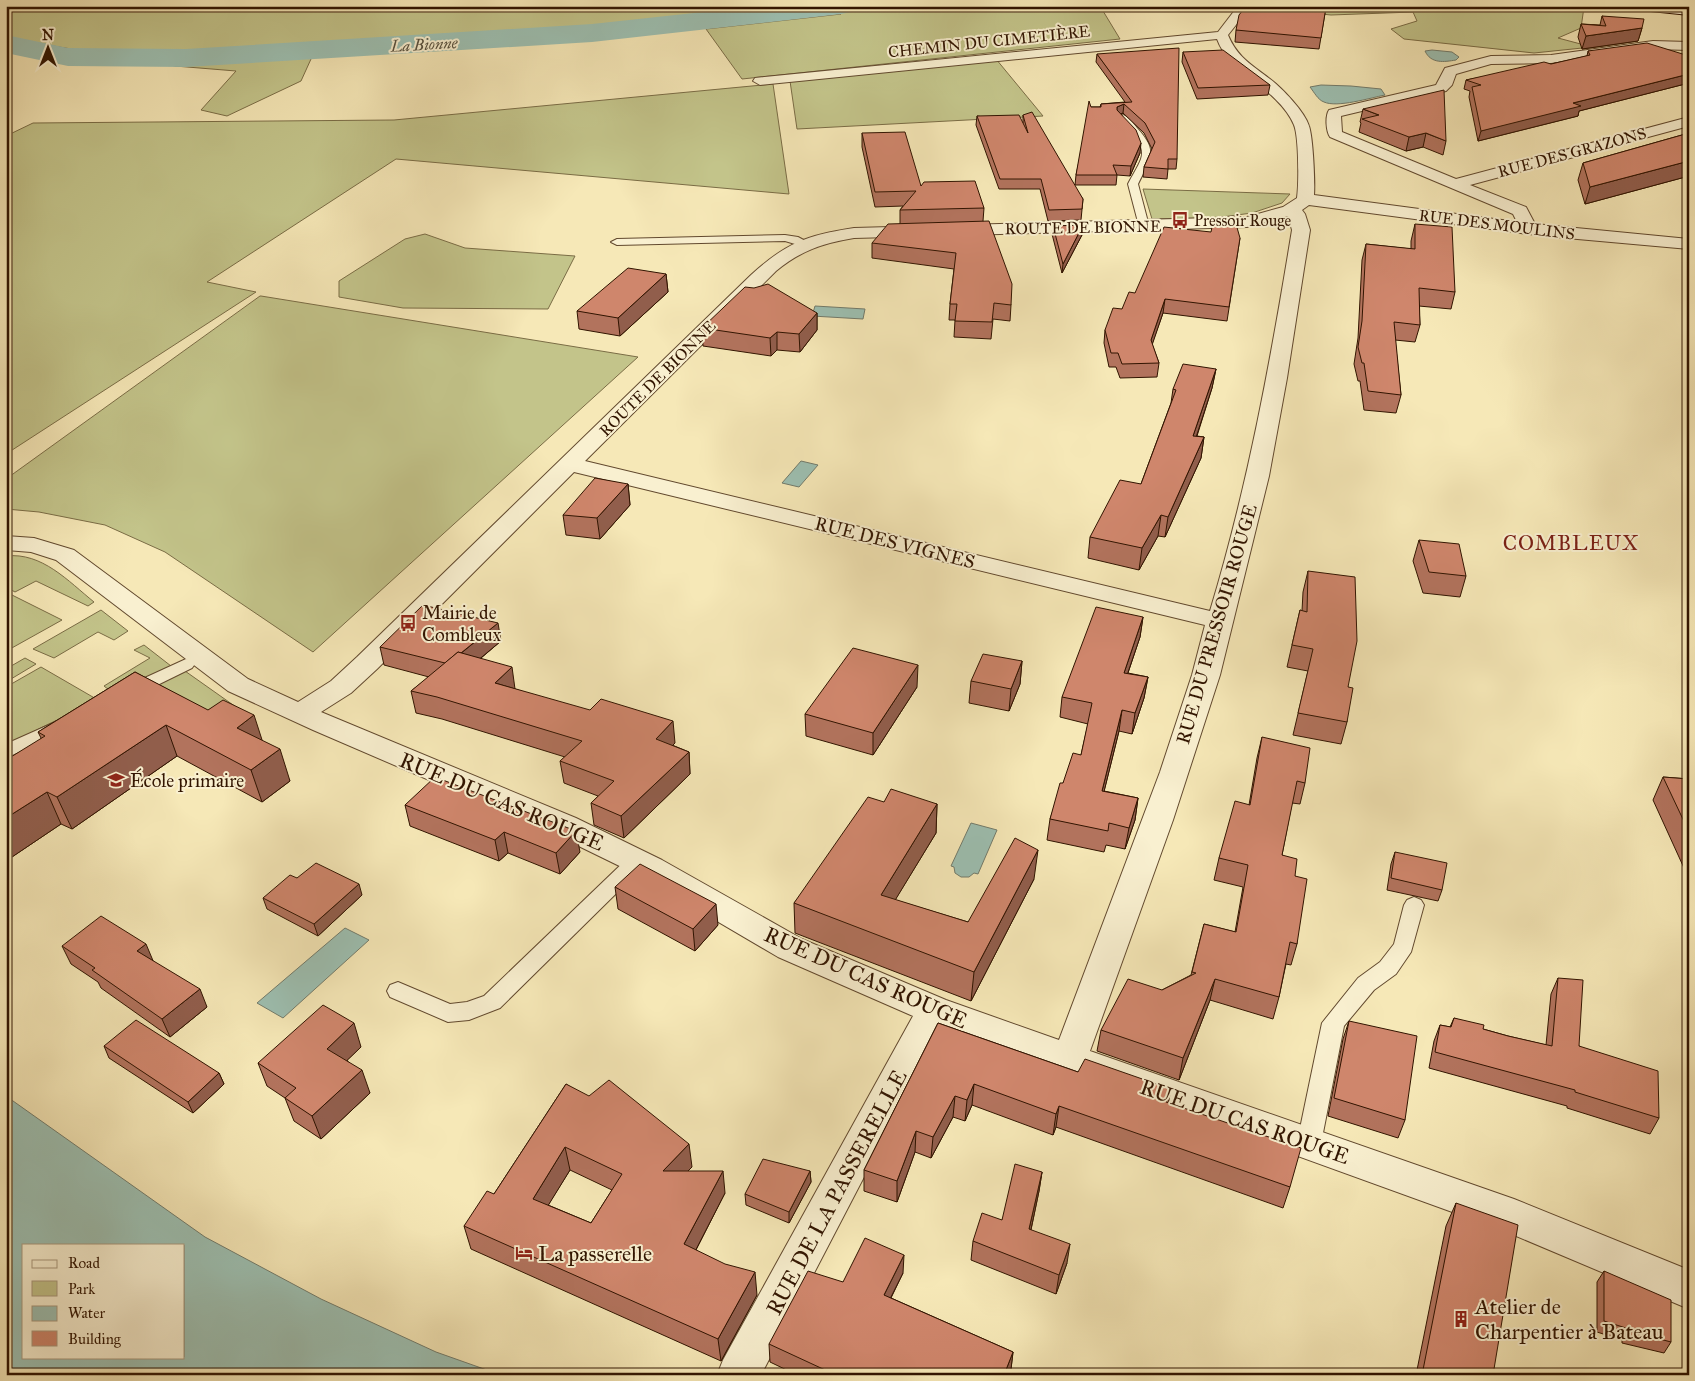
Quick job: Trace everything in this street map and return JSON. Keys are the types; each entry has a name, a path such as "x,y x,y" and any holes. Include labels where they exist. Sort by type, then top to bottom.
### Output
{"street":[{"path":"1245,6 1222,35 1227,49 1234,58 1271,87 1288,104 1302,126 1307,184 1297,205"},
{"path":"1641,6 1689,11"},
{"name":"CHEMIN DU CIMETIÈRE","path":"760,82 1222,35"},
{"path":"1528,228 1520,211 1336,134 1334,113 1440,88 1444,85 1450,71 1491,60 1552,59 1653,45 1689,46"},
{"name":"RUE DES GRAZONS","path":"1454,184 1689,121"},
{"name":"ROUTE DE BIONNE","path":"300,713 341,687 763,273 790,250 830,236 854,233 1247,222 1275,216 1297,205"},
{"name":"RUE DES MOULINS","path":"1297,205 1379,210 1528,228 1689,244"},
{"name":"RUE DU PRESSOIR ROUGE","path":"1070,1059 1152,835 1206,674 1263,457 1286,332 1301,230 1296,214 1297,205"},
{"name":"RUE DES VIGNES","path":"570,464 1220,620"},
{"name":"RUE DU CAS ROUGE","path":"6,543 34,545 65,555 238,685 323,724 565,826 637,861 790,948 934,1010 1514,1217 1689,1290"},
{"name":"RUE DE LA PASSERELLE","path":"738,1375 934,1010"}],"lane":[{"path":"1122,118 1143,142 1146,149 1147,156 1133,184 1144,226"},
{"path":"617,242 785,238 794,239 805,244"},
{"path":"112,700 186,664"},
{"path":"6,752 77,718"},
{"path":"398,991 448,1014 469,1011 492,1002 637,861"},
{"path":"1309,1143 1334,1023 1366,984 1388,968 1404,946 1414,905"}],"green space":[{"path":"6,6 810,6 624,24 316,48 301,81 227,116 201,110 236,71 175,66 126,53 77,50 6,38"},
{"path":"820,6 1100,6 1120,39 742,79 706,29 841,14"},
{"path":"1291,6 1584,7 1581,28 1558,38 1592,47 1534,53 1404,39 1391,29 1417,21 1413,12 1331,15 1293,11"},
{"path":"996,59 1043,116 797,129 790,81"},
{"path":"773,84 789,194 396,159 207,282 256,292 6,454 6,136 33,123 394,120"},
{"path":"1143,189 1290,194 1282,203 1252,213 1214,218 1152,219"},
{"path":"425,234 465,248 575,256 548,309 403,308 339,297 339,281 405,239"},
{"path":"260,296 638,357 313,652 165,552 105,525 39,512 6,509 6,479"},
{"path":"6,556 19,556 43,563 64,577 94,602 88,606 36,581 15,592 6,587"},
{"path":"6,592 62,620 10,649 6,647"},
{"path":"101,610 128,631 114,640 98,632 54,658 33,649"},
{"path":"144,645 171,666 114,694 104,686 150,658 134,650"},
{"path":"25,658 36,664 6,682 6,669"},
{"path":"41,667 98,700 6,745 6,687"},
{"path":"185,671 236,707 210,724 145,691"}],"water":[{"path":"1425,51 1452,52 1459,57 1456,60 1434,60"},
{"path":"1321,85 1381,89 1385,95 1354,102 1330,104 1320,100 1310,87"},
{"path":"815,306 865,309 863,319 812,316"},
{"path":"801,461 818,465 799,487 782,483"},
{"path":"971,823 997,830 978,874 974,873 969,877 961,877 955,873 954,867 951,866"},
{"path":"345,928 369,940 283,1018 257,1003"},
{"path":"6,1096 205,1237 321,1299 436,1352 501,1375 6,1375"}],"building":[{"path":"1246,6 1326,7 1321,38 1236,30 1239,15"},
{"path":"1602,16 1644,19 1642,28 1586,36 1581,24 1606,26"},
{"path":"1647,43 1689,56 1689,74 1573,103 1581,106 1481,131 1472,87 1481,85 1466,80 1544,62 1551,64 1590,55 1588,51"},
{"path":"1179,48 1177,159 1168,159 1168,169 1144,167 1155,142 1145,123 1124,104 1117,107 1117,110 1136,130 1141,143 1131,166 1113,165 1117,175 1076,175 1089,101 1091,107 1101,107 1101,104 1132,102 1097,54"},
{"path":"1223,50 1270,85 1198,88 1183,52"},
{"path":"1444,90 1446,141 1426,133 1409,137 1362,119 1379,115 1363,109"},
{"path":"1032,112 1083,199 1082,209 1049,210 1041,179 1000,179 977,116 1019,115 1028,133 1023,115"},
{"path":"905,132 921,186 924,182 975,181 984,208 900,210 916,191 875,192 862,133"},
{"path":"1689,133 1689,161 1590,187 1583,163"},
{"path":"989,221 1012,284 1011,305 994,303 992,322 955,321 957,304 950,304 956,253 872,243 888,224"},
{"path":"1213,222 1236,224 1240,238 1229,307 1165,299 1151,340 1159,363 1122,364 1118,353 1111,353 1105,330 1113,308 1122,309 1129,292 1135,293 1164,227 1211,232"},
{"path":"1415,224 1452,227 1455,292 1419,288 1420,325 1394,322 1401,395 1368,391 1364,363 1362,363 1358,347 1362,321 1366,244 1415,249"},
{"path":"1083,225 1063,264 1053,226"},
{"path":"628,268 666,274 618,318 577,311"},
{"path":"768,284 817,313 799,334 777,332 770,338 702,328 745,287 754,288"},
{"path":"1183,364 1216,369 1193,436 1204,437 1168,517 1161,515 1142,548 1090,537 1120,480 1141,484 1176,390 1173,389"},
{"path":"595,478 628,484 597,518 563,515"},
{"path":"1419,540 1459,544 1466,576 1429,572"},
{"path":"1308,571 1355,577 1357,641 1348,687 1353,688 1347,722 1298,713 1313,649 1292,645 1300,610 1307,612"},
{"path":"423,605 498,623 461,653 458,652 445,663 380,647"},
{"path":"1096,607 1143,617 1124,673 1148,677 1135,713 1122,710 1102,791 1138,798 1129,828 1109,823 1108,831 1050,819 1060,783 1063,783 1073,753 1081,755 1092,703 1062,697"},
{"path":"853,648 918,665 873,733 805,714"},
{"path":"458,652 512,667 495,683 590,710 601,699 673,721 656,739 689,752 621,816 591,803 614,781 560,761 582,741 437,697 411,691"},
{"path":"983,654 1022,661 1011,689 971,681"},
{"path":"135,672 208,710 223,700 254,715 237,728 280,749 251,770 166,725 57,797 47,792 6,818 6,760 45,736 38,732"},
{"path":"1262,737 1310,748 1305,783 1297,781 1282,855 1297,859 1295,876 1307,879 1297,944 1290,942 1279,997 1215,979 1183,1058 1101,1030 1128,979 1162,990 1196,973 1192,972 1204,924 1236,932 1248,865 1219,858 1235,801 1250,805"},
{"path":"435,777 576,831 556,853 504,832 495,840 405,805"},
{"path":"1663,777 1689,779 1689,832"},
{"path":"891,789 937,804 881,895 968,922 1015,838 1038,850 974,972 794,903 868,797 884,802"},
{"path":"1395,852 1447,863 1442,890 1391,878"},
{"path":"316,863 359,884 314,924 263,898 290,875 297,878"},
{"path":"640,864 716,904 693,929 615,887"},
{"path":"101,916 146,944 137,951 200,989 162,1019 92,970 95,968 62,946"},
{"path":"1558,978 1583,980 1579,1046 1658,1071 1659,1118 1575,1092 1575,1090 1435,1052 1440,1025 1451,1027 1454,1018 1484,1025 1483,1029 1552,1046"},
{"path":"323,1005 354,1023 327,1049 362,1070 312,1116 285,1098 296,1088 258,1063"},
{"path":"136,1020 219,1073 188,1102 104,1046"},
{"path":"1349,1021 1417,1036 1405,1120 1334,1098"},
{"path":"938,1023 1078,1072 1085,1059 1171,1089 1166,1102 1301,1148 1290,1187 1059,1106 1056,1114 974,1084 967,1100 955,1096 933,1137 916,1131 897,1181 864,1170"},
{"path":"609,1080 689,1144 663,1171 723,1171 684,1244 725,1264 755,1272 718,1339 464,1226 487,1191 494,1194 566,1084 589,1096","holes":["565,1147 622,1174 591,1223 533,1199"]},
{"path":"763,1159 810,1171 789,1212 745,1194"},
{"path":"1015,1164 1042,1172 1029,1229 1070,1244 1059,1275 973,1241 982,1213 1002,1220"},
{"name":"Atelier de Charpentier à Bateau","path":"1456,1203 1518,1225 1493,1375 1422,1375"},
{"path":"865,1238 904,1255 884,1295 1013,1352 1004,1375 836,1375 769,1344 808,1271 843,1282"},
{"path":"1604,1271 1671,1300 1671,1342 1629,1331 1629,1329 1604,1321"}],"waterway":[{"name":"La Bionne","path":"6,44 68,57 186,58 592,33 841,6"}],"place":[{"name":"Pressoir Rouge","path":"1180,220"},
{"name":"Mairie de Combleux","path":"408,623"},
{"name":"École primaire","path":"116,780"},
{"name":"La passerelle","path":"524,1253"},
{"name":"Atelier de Charpentier à Bateau","path":"1461,1319"}],"district":[{"name":"COMBLEUX","path":"1571,543"}]}
